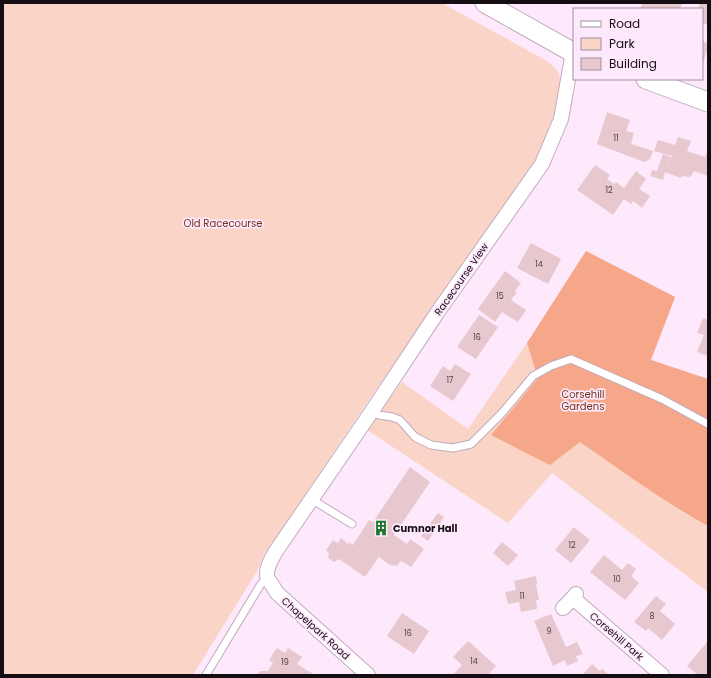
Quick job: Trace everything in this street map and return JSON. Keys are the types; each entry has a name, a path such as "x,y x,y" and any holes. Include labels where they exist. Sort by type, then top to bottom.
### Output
{"street":[{"name":"Racecourse View","path":"267,577 267,571 276,551 372,412 436,313 542,164 561,119 573,53 485,3"},
{"path":"649,80 708,101"},
{"name":"Chapelpark Road","path":"267,577 277,593 368,675"},
{"name":"Corsehill Park","path":"562,608 574,596 662,675"}],"lane":[{"path":"372,412 400,420 415,437 431,444 453,448 471,444 502,413 533,376 551,366 571,359 662,399 708,424"},
{"path":"311,499 352,524"},
{"path":"206,675 261,584 267,577"}],"green space":[{"name":"Old Racecourse","path":"3,3 442,3 547,61 559,74 561,84 556,118 536,159 264,554 257,571 193,675 3,675"},
{"name":"Corsehill Gardens","path":"586,251 675,297 651,360 708,379 708,592 552,473 508,523 367,430 402,382 468,429 527,343"},
{"name":"Corsehill Gardens","path":"586,251 675,297 651,360 708,379 708,526 627,475 580,442 550,465 491,435 538,378 527,343"}],"building":[{"path":"642,3 682,3 680,8 640,8"},
{"path":"700,3 708,3 708,25 703,23 703,8 698,8"},
{"path":"703,41 708,43 708,48 703,62"},
{"path":"607,112 630,120 626,131 634,133 631,144 653,151 650,159 644,162 597,144"},
{"path":"678,137 691,141 687,151 705,157 708,150 708,176 694,171 691,176 682,176 681,178 665,172 663,180 650,176 652,170 657,171 663,154 671,157 666,171 672,156 654,151 658,140 675,145"},
{"path":"595,165 610,175 607,179 614,184 616,182 624,188 636,171 646,179 639,189 650,196 642,208 633,201 631,204 624,199 613,215 577,190"},
{"path":"531,243 561,259 548,284 517,268"},
{"path":"505,271 521,283 511,300 526,310 518,322 502,312 495,322 478,309"},
{"path":"479,315 498,327 476,359 457,347"},
{"path":"703,318 708,320 708,356 697,352 704,335 697,333"},
{"path":"455,364 471,374 453,401 430,386 443,366 450,371"},
{"name":"Cumnor Hall","path":"410,467 430,482 394,535 407,544 410,539 424,549 411,567 401,561 397,566 390,565 379,557 365,577 339,559 334,562 328,558 329,553 326,550 333,540 338,543 341,538 348,544 349,542 353,545 369,520 373,522"},
{"path":"438,513 444,517 428,541 421,536"},
{"path":"574,527 590,540 571,563 555,550"},
{"path":"502,542 518,555 508,566 493,553"},
{"path":"604,555 622,570 628,563 636,569 631,576 639,583 625,600 590,572"},
{"path":"536,576 539,600 536,600 537,609 521,612 519,602 508,604 505,592 516,590 514,581"},
{"path":"656,596 666,604 660,611 675,624 662,640 648,628 646,631 634,622"},
{"path":"402,613 429,631 414,654 387,636"},
{"path":"551,614 566,647 577,642 583,654 576,656 578,661 567,666 565,660 553,666 534,621"},
{"path":"468,641 496,666 488,675 453,675 462,665 453,657"},
{"path":"707,642 708,675 698,675 687,666"},
{"path":"277,648 285,653 288,648 302,657 297,664 315,675 257,675 260,671 268,671 273,663 269,660"},
{"path":"592,664 600,671 602,669 609,675 584,675 583,674"}],"place":[{"name":"Cumnor Hall","path":"381,528"}]}
